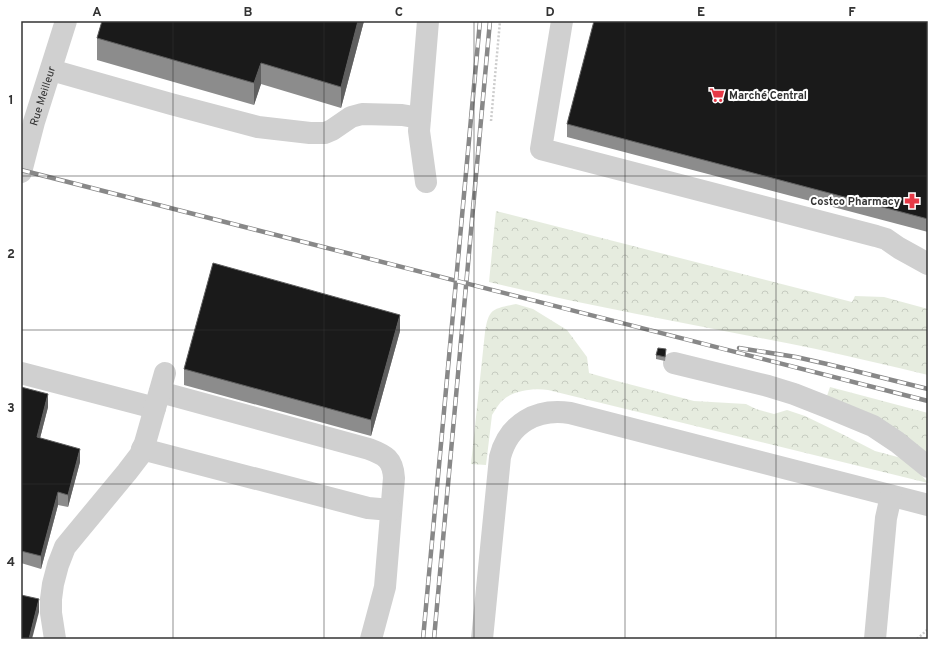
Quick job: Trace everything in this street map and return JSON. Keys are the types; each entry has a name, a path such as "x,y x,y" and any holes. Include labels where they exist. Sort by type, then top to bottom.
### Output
{"street":[{"name":"Rue Meilleur","path":"21,172 34,122 66,21"},
{"path":"426,182 419,131 428,21"},
{"path":"562,21 541,149 876,236 886,239 928,264"},
{"path":"51,70 171,104 258,126 310,133 325,133 351,117 362,114 402,115 420,118"},
{"path":"674,363 768,386 827,407 873,426 897,442 928,467"},
{"path":"21,373 120,398 160,391 369,449 388,458 394,478 385,587 371,639"},
{"path":"55,639 51,613 52,584 65,547 140,455 160,391"},
{"path":"482,639 502,449 509,436 519,425 532,417 547,412 570,413 928,505"},
{"path":"142,449 368,508 391,510"},
{"path":"875,639 886,518 891,496"}],"path":[{"path":"491,121 500,21"},
{"path":"917,639 927,630"}],"green space":[{"path":"496,211 852,302 855,296 884,297 928,309 928,375 816,349 611,309 489,282"},
{"path":"516,304 533,309 567,330 587,357 589,373 694,401 746,404 756,409 774,414 787,410 805,416 875,451 909,460 928,483 543,389 520,392 509,396 502,401 492,415 486,465 471,464 487,322 490,315 496,309"},
{"path":"830,387 928,413 928,459 827,396"}],"building":[{"path":"102,21 358,21 341,87 261,63 254,83 97,38"},
{"path":"594,21 928,21 928,219 567,124"},
{"path":"213,263 400,315 371,420 184,369"},
{"path":"658,348 666,349 665,357 656,355"},
{"path":"21,387 48,394 37,437 80,449 68,495 58,492 41,556 21,551"},
{"path":"21,595 39,599 29,639 21,639"}],"railway":[{"path":"423,639 480,21"},
{"path":"434,639 490,21"},
{"path":"21,170 928,401"},
{"path":"739,348 796,357 928,389"}],"place":[{"name":"Marché Central","path":"717,95"},
{"name":"Costco Pharmacy","path":"912,201"}]}
